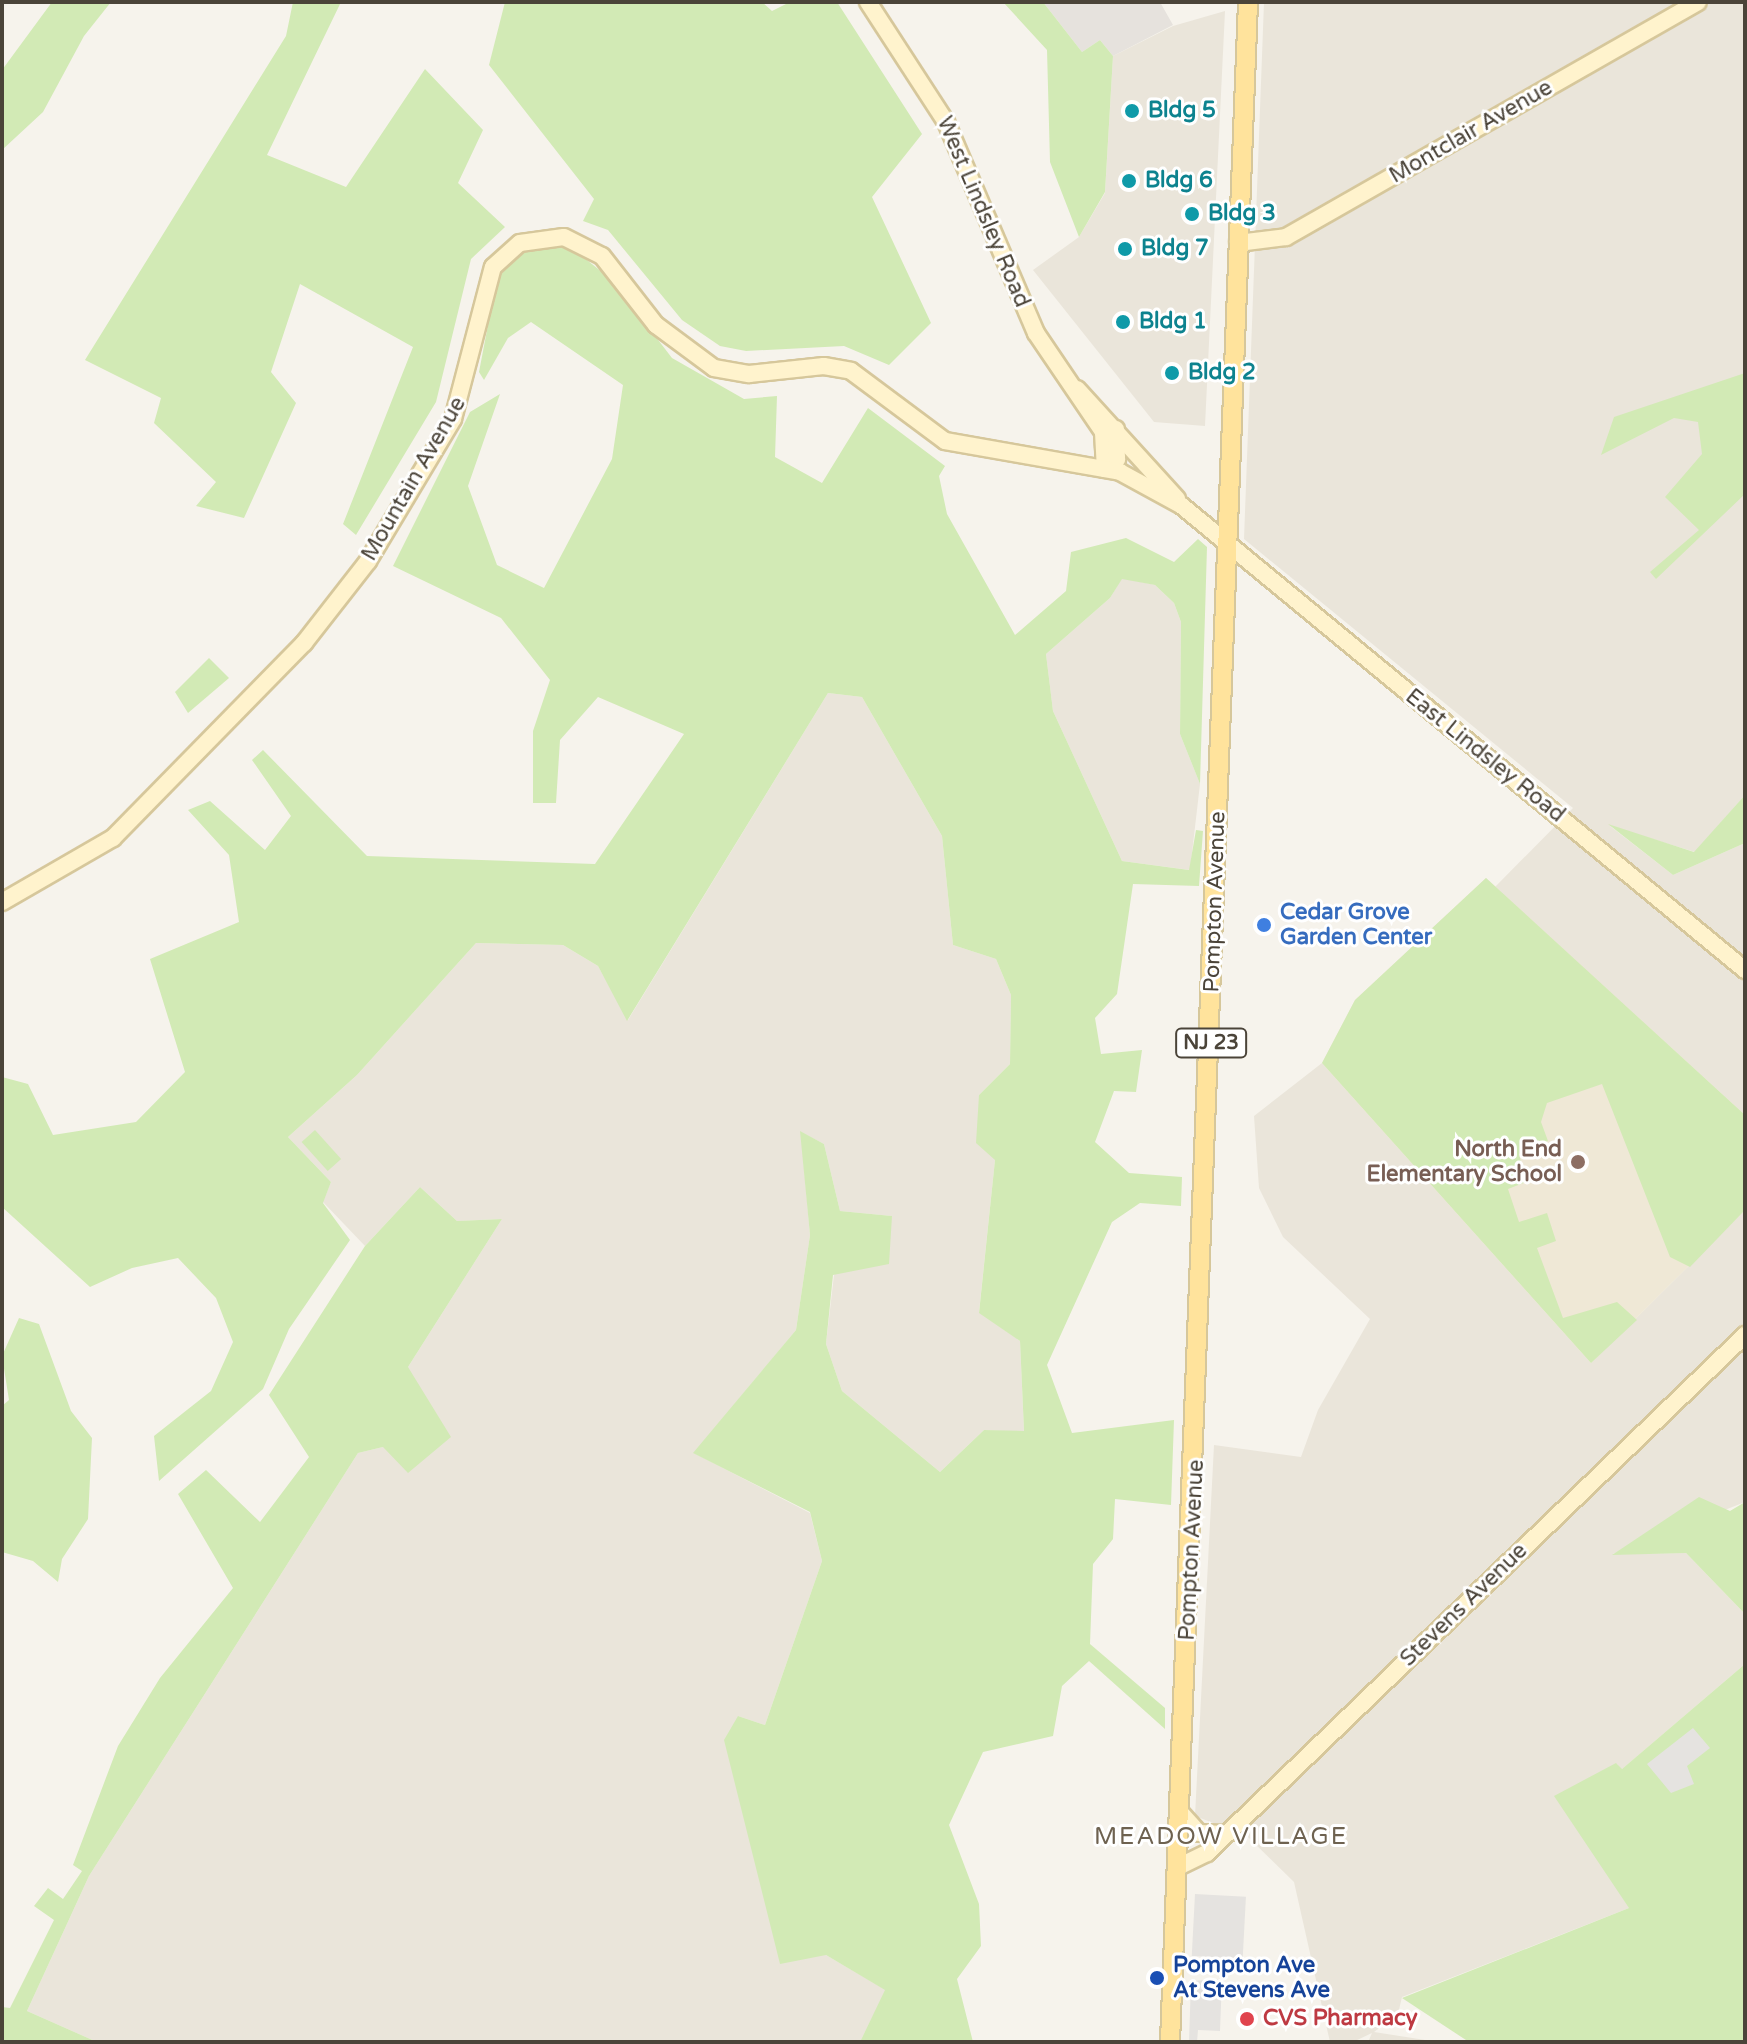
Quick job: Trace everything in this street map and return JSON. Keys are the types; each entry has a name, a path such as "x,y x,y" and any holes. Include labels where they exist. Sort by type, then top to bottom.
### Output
{"main road":[{"name":"Pompton Avenue","path":"1170,2042 1248,2"}],"street":[{"name":"West Lindsley Road","path":"868,2 946,122 1028,317 1103,432 1105,469"},
{"name":"Montclair Avenue","path":"1238,243 1286,237 1698,2"},
{"name":"Mountain Avenue","path":"2,902 113,838 285,665 342,596 460,403 487,278 500,257 533,238 564,237 592,247 656,325 714,368 749,374 837,367 875,384 933,433 959,446 1105,469"},
{"name":"West Lindsley Road","path":"1070,383 1115,426 1182,506"},
{"path":"1115,426 1117,459 1105,469 1182,506 1226,541"},
{"name":"East Lindsley Road","path":"1226,541 1745,970"},
{"name":"Stevens Avenue","path":"1178,1867 1226,1834 1745,1335"},
{"path":"1180,1812 1199,1833 1226,1834"}],"shaded area":[{"path":"1043,2 1160,2 1173,25 1113,56 1100,40 1082,52"},
{"path":"1264,2 1745,2 1745,795 1695,852 1610,826 1673,875 1745,843 1745,1115 1495,887 1573,808 1244,539"},
{"path":"1225,11 1205,426 1154,422 1033,270 1079,237 1105,193 1113,56 1173,26"},
{"path":"1122,578 1155,585 1174,603 1181,622 1180,734 1200,784 1190,870 1122,861 1053,711 1046,654 1110,598"},
{"path":"828,693 862,697 942,836 953,945 996,959 1011,995 1010,1064 979,1095 995,1160 979,1312 1020,1341 1024,1432 984,1430 940,1472 842,1391 826,1344 834,1275 892,1216 840,1211 824,1144 801,1132 810,1235 796,1330 694,1453 810,1513 822,1561 765,1725 738,1716 826,1955 886,1990 860,2042 97,2042 27,2011 89,1876 358,1453 383,1447 408,1367 502,1219 457,1221 420,1187 365,1246 323,1202 331,1182 288,1137 357,1075 476,943 563,945 598,966 628,1020"},
{"name":"North End Elementary School","path":"1486,878 1745,1115 1745,1210 1591,1363 1322,1063 1355,1000"},
{"path":"1322,1063 1591,1363 1745,1210 1745,1502 1613,1554 1686,1553 1745,1614 1745,1664 1621,1770 1617,1764 1629,1908 1402,1997 1398,2014 1374,2032 1438,2042 1368,2042 1372,2033 1353,2042 1330,2042 1294,1882 1247,1836 1195,1816 1214,1445 1301,1457 1318,1410 1370,1319 1283,1237 1259,1188 1254,1116"},
{"path":"1693,1728 1710,1748 1687,1766 1694,1784 1671,1793 1647,1764"},
{"path":"1195,1894 1246,1897 1243,1959 1192,1956"},
{"path":"1222,1979 1220,2031 1198,2030 1197,2042 1189,2042 1191,1981"}],"green space":[{"path":"52,2 111,2 84,36 43,112 2,150 2,70"},
{"path":"293,2 341,2 267,155 346,187 425,69 483,130 458,183 505,227 471,259 436,402 356,535 343,524 413,347 300,284 271,372 296,403 244,518 196,506 216,482 154,423 161,398 85,360 286,36"},
{"path":"505,2 762,2 772,11 790,2 837,2 922,134 872,197 931,323 889,365 844,346 746,351 720,346 682,320 608,230 583,221 594,199 489,65"},
{"path":"1003,2 1043,2 1082,52 1100,40 1113,56 1105,192 1079,237 1050,162 1047,50"},
{"path":"568,245 612,280 672,358 744,399 777,396 775,457 822,483 868,408 945,466 939,476 947,514 1015,635 1066,591 1071,552 1126,538 1174,562 1198,539 1207,547 1200,784 1180,734 1181,622 1174,603 1155,585 1122,579 1110,598 1046,654 1053,711 1122,861 1189,870 1196,830 1203,831 1199,886 1133,884 1117,994 1095,1018 1101,1054 1142,1050 1136,1092 1114,1091 1095,1142 1129,1173 1182,1177 1181,1206 1140,1203 1112,1222 1047,1365 1072,1433 1174,1420 1171,1505 1115,1499 1113,1539 1093,1564 1090,1644 1165,1708 1165,1729 1089,1661 1062,1686 1053,1736 983,1752 949,1825 979,1904 981,1946 957,1979 973,2042 860,2042 885,1990 826,1955 780,1964 724,1740 738,1716 765,1725 822,1561 810,1512 693,1453 796,1330 810,1235 800,1131 824,1144 840,1211 892,1216 889,1264 833,1275 826,1344 842,1391 940,1472 984,1430 1024,1431 1020,1341 979,1313 995,1160 976,1143 979,1095 1010,1064 1011,995 996,959 953,945 942,836 862,697 828,693 627,1021 598,966 563,945 476,943 357,1075 288,1137 331,1182 323,1203 350,1240 289,1329 263,1389 159,1481 154,1436 211,1391 233,1342 216,1298 178,1258 132,1268 90,1287 2,1207 2,1077 28,1084 53,1135 136,1122 185,1072 150,959 239,922 229,855 188,810 210,801 265,850 291,816 252,760 263,750 367,856 595,864 684,734 598,697 560,740 556,803 533,803 533,731 550,680 501,618 393,566 470,412 500,394 468,486 497,565 544,588 612,459 623,385 531,322 508,338 484,380 479,372 497,278 524,248"},
{"path":"1745,373 1745,494 1656,579 1650,572 1699,530 1665,497 1702,454 1698,422 1674,418 1601,455 1614,417"},
{"path":"209,658 229,678 188,713 175,692"},
{"path":"1745,795 1745,843 1673,875 1608,824 1694,852"},
{"name":"North End Elementary School","path":"1486,878 1745,1115 1745,1210 1690,1267 1670,1257 1602,1084 1547,1103 1541,1122 1548,1141 1519,1154 1526,1182 1508,1189 1519,1222 1547,1213 1556,1241 1537,1248 1563,1318 1617,1302 1637,1320 1591,1363 1322,1063 1355,1000"},
{"path":"315,1130 341,1159 328,1171 302,1142"},
{"path":"420,1187 457,1221 502,1219 408,1367 451,1437 408,1473 383,1447 358,1453 89,1876 27,2011 97,2042 2,2042 2,2007 10,2008 54,1920 34,1906 48,1888 63,1899 82,1871 73,1865 118,1746 160,1678 233,1588 178,1494 206,1470 260,1522 309,1457 269,1395 365,1246"},
{"path":"19,1318 39,1324 71,1411 92,1438 88,1519 62,1559 58,1582 33,1561 2,1552 2,1406 9,1400 2,1356"},
{"path":"1699,1497 1730,1511 1745,1502 1745,1614 1686,1553 1612,1555"},
{"path":"1745,1664 1745,2042 1469,2042 1402,1998 1629,1908 1554,1796 1616,1763 1622,1769"}],"place":[{"name":"Bldg 5","path":"1132,111"},
{"name":"Bldg 6","path":"1129,181"},
{"name":"Bldg 3","path":"1192,214"},
{"name":"Bldg 7","path":"1125,249"},
{"name":"Bldg 1","path":"1123,322"},
{"name":"Bldg 2","path":"1172,373"},
{"name":"Cedar Grove Garden Center","path":"1264,925"},
{"name":"North End Elementary School","path":"1578,1162"},
{"name":"Pompton Ave At Stevens Ave","path":"1157,1978"},
{"name":"CVS Pharmacy","path":"1247,2019"}],"district":[{"name":"MEADOW VILLAGE","path":"1221,1837"}]}
